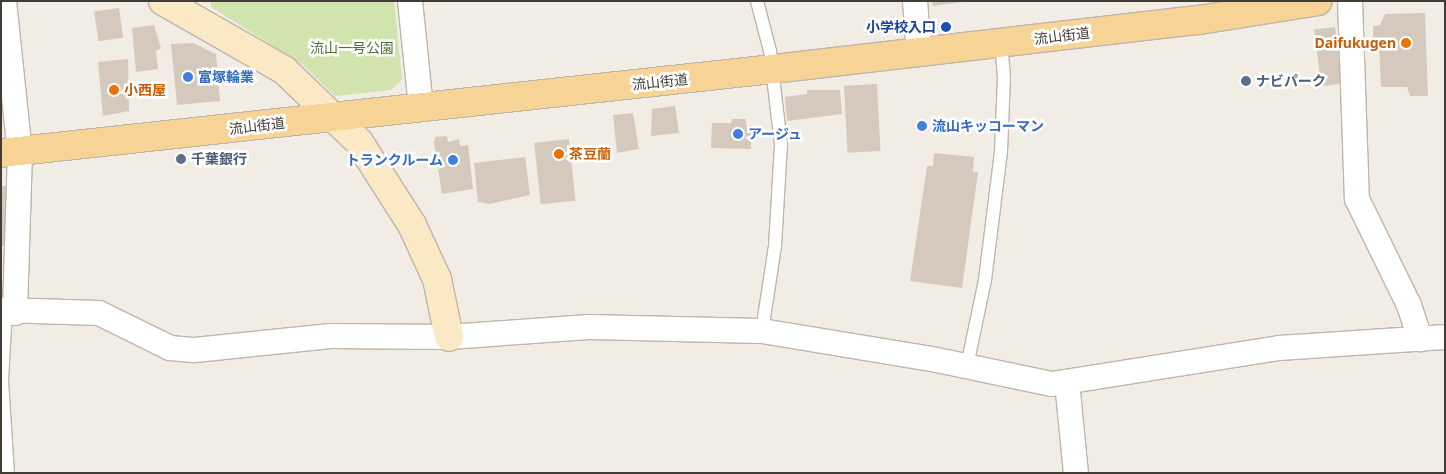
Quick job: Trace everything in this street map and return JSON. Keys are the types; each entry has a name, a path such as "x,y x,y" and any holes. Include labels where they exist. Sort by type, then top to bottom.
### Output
{"main road":[{"name":"流山街道","path":"11,153 920,52 1317,1"}],"street":[{"path":"4,1 11,153 7,311 99,313 170,348 195,350 330,336 449,337 590,327 762,331 967,366 1052,384 1279,348 1445,337"},
{"path":"410,1 420,108"},
{"path":"914,1 920,52"},
{"path":"1350,1 1357,199 1420,339"},
{"path":"173,3 284,70 359,142 412,225 437,278 449,337"},
{"path":"1067,382 1076,473"}],"lane":[{"path":"757,1 772,69 781,145 775,246 762,331"},
{"path":"967,366 984,280 1001,151 1004,78 1000,42"},
{"path":"7,311 2,380 8,473"}],"green space":[{"name":"流山一号公園","path":"211,1 394,1 402,79 391,90 335,96 303,65 211,7"}],"building":[{"path":"932,1 961,1 962,2 933,6"},
{"path":"119,8 123,38 98,41 94,11"},
{"path":"1425,13 1428,96 1410,96 1407,87 1381,87 1379,42 1373,43 1373,26 1380,25 1385,14"},
{"path":"154,25 161,48 156,51 158,69 136,72 132,28"},
{"path":"1335,27 1342,84 1321,86 1314,30"},
{"path":"193,43 216,54 220,101 177,105 171,44"},
{"path":"128,59 129,111 103,116 98,62"},
{"path":"877,84 881,151 848,153 844,86"},
{"path":"807,90 840,90 842,114 787,121 785,97 807,94"},
{"path":"675,106 679,133 651,136 652,109"},
{"path":"633,113 639,149 617,153 613,115"},
{"path":"732,119 746,119 746,125 751,125 751,149 711,148 712,123 731,123"},
{"name":"トランクルーム","path":"447,136 448,142 459,139 460,146 468,145 473,189 442,194 434,143 435,137"},
{"path":"569,139 575,201 541,204 534,143"},
{"path":"934,153 974,157 973,172 978,172 962,288 910,281 927,166 933,166"},
{"path":"525,157 530,195 489,204 478,202 474,163"},
{"path":"1,186 8,186 7,246 1,246"}],"place":[{"name":"小学校入口","path":"946,27"},
{"name":"Daifukugen","path":"1406,43"},
{"name":"富塚輪業","path":"188,77"},
{"name":"ナビパーク","path":"1246,81"},
{"name":"小西屋","path":"114,90"},
{"name":"流山キッコーマン","path":"922,126"},
{"name":"アージュ","path":"738,134"},
{"name":"茶豆蘭","path":"559,154"},
{"name":"千葉銀行","path":"181,159"},
{"name":"トランクルーム","path":"453,160"}]}
